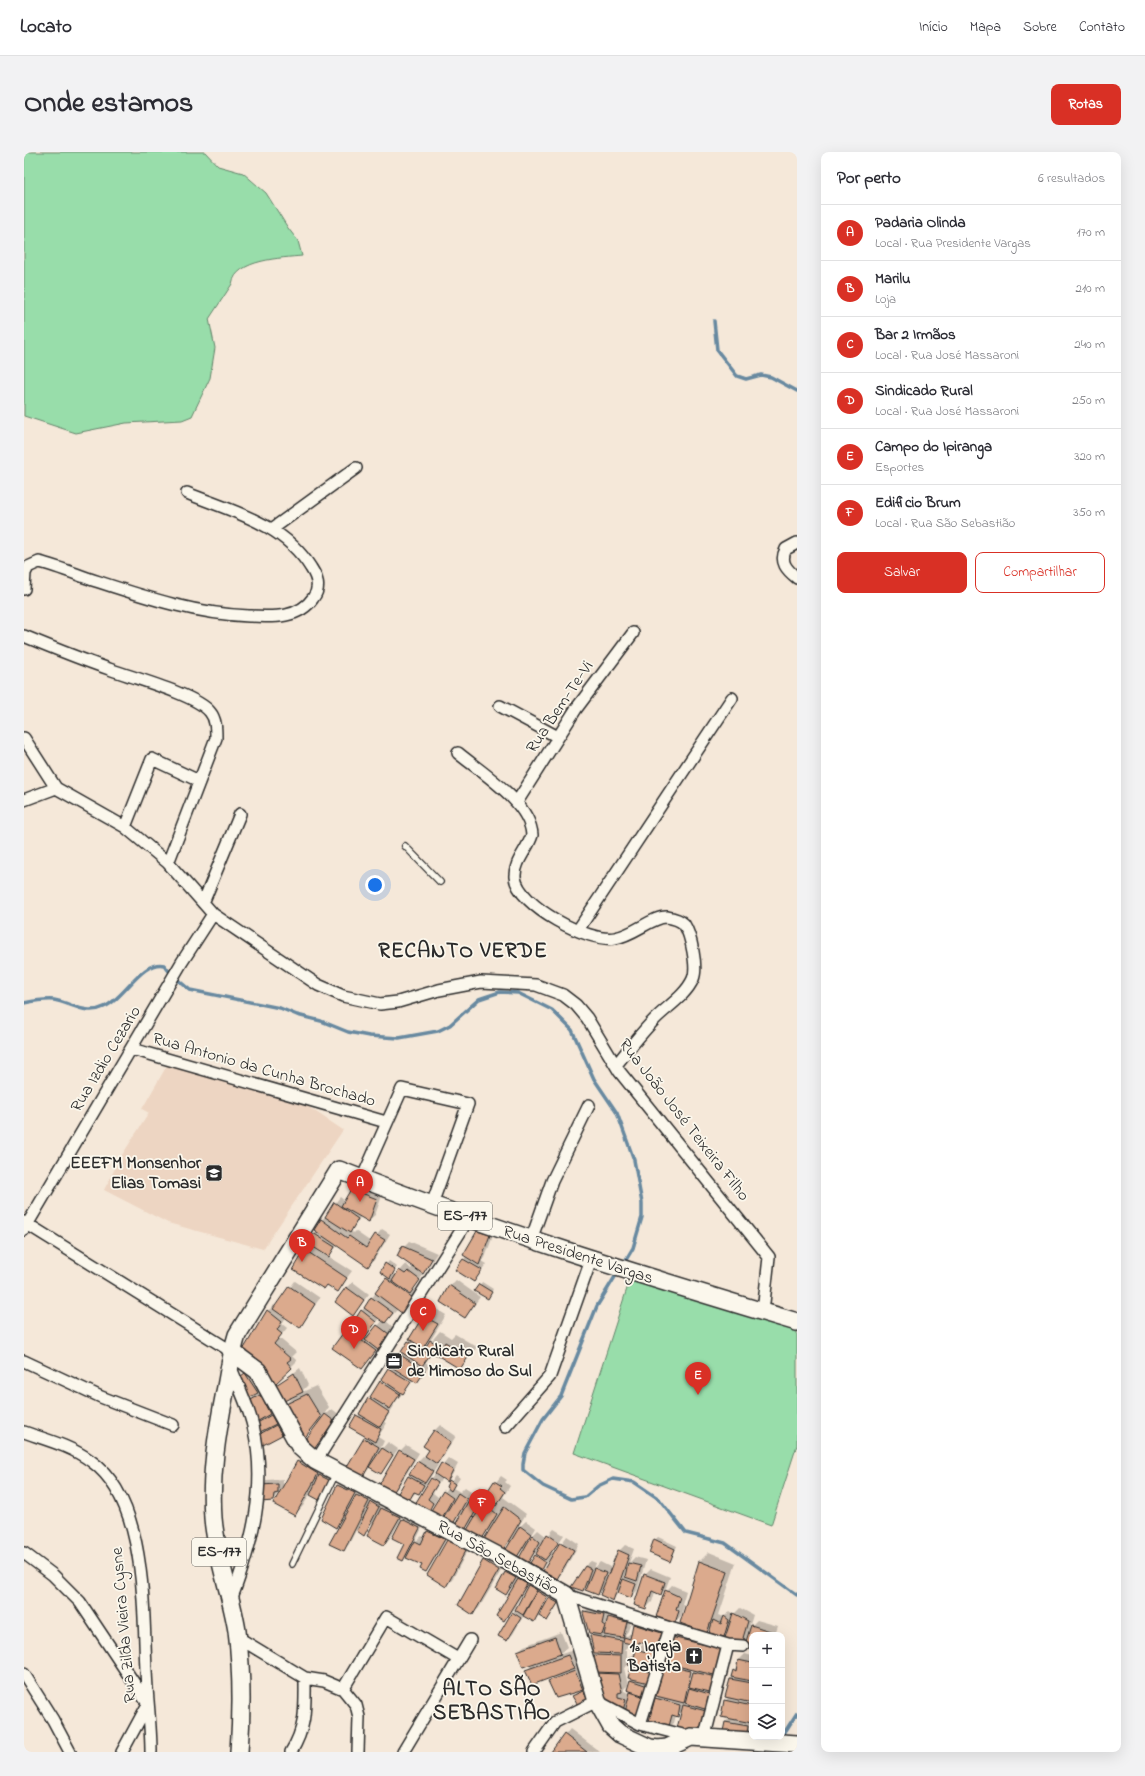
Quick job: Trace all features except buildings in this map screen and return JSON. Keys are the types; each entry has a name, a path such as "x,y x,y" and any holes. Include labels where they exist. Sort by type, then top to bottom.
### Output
{"main road":[{"name":"Rua Presidente Vargas","path":"231,1358 237,1335 339,1170 469,1218 591,1260 797,1322"},
{"name":"Rua São Sebastião","path":"231,1358 258,1371 300,1447 316,1462 502,1558 566,1595 597,1701 611,1726 620,1734 650,1748 666,1750"},
{"name":"ES-177","path":"231,1358 216,1443 212,1486 213,1519 237,1637 241,1701 239,1752"},
{"path":"666,1750 697,1738 794,1744"}],"street":[{"path":"272,529 356,468"},
{"path":"24,589 25,573 28,568 39,562 172,605 213,613 280,617 297,612 309,604 315,596 318,584 314,572 303,554 289,540 272,529 187,493"},
{"path":"797,543 786,549 782,559 784,566 797,578"},
{"name":"Rua Bem-Te-Vi","path":"517,802 576,709 633,633"},
{"path":"24,636 97,665 171,690 200,704 211,712 216,724 216,738 168,863"},
{"path":"578,930 732,698"},
{"path":"500,706 558,737"},
{"name":"Rua João José Teixeira Filho","path":"24,738 56,788 126,827 168,863 213,914 318,986 343,996 380,1004 398,1002 439,990 481,982 536,985 563,995 576,1005 587,1018 616,1065 769,1257 763,1312"},
{"path":"458,753 517,802 528,820 532,835 515,869 515,878 519,887 527,898 545,912 578,930 597,937 614,939 627,936 655,918 666,917 676,919 684,924 691,943 696,970 692,981 683,993 655,1019 616,1065"},
{"path":"126,827 152,759 199,781"},
{"path":"24,800 56,788"},
{"path":"203,903 240,814"},
{"name":"Rua Izdio Cezario","path":"26,1225 132,1049 182,962 213,914"},
{"name":"Rua Antonio da Cunha Brochado","path":"132,1049 386,1122"},
{"path":"362,1179 386,1122 402,1089 468,1104 432,1204"},
{"path":"531,1240 552,1180 589,1105"},
{"path":"316,1462 469,1218"},
{"path":"26,1225 231,1358 253,1426 258,1462 258,1507 249,1547 230,1602"},
{"path":"505,1427 550,1376 591,1260"},
{"path":"24,1361 102,1397 173,1425"},
{"name":"Rua Zilda Vieira Cysne","path":"24,1432 66,1446 91,1461 118,1491 130,1522 136,1545 143,1595 148,1704 152,1752"},
{"path":"24,1553 53,1575 80,1602 148,1704 122,1752"},
{"path":"566,1595 728,1645 742,1646"},
{"path":"343,1689 386,1617 458,1659"},
{"path":"640,1724 670,1628"},
{"path":"237,1637 305,1678 324,1681 343,1689 356,1705 359,1718 358,1752"},
{"path":"403,1752 470,1640"},
{"path":"534,1752 555,1722 597,1701 640,1724 697,1738 728,1645"},
{"path":"24,1674 54,1720 70,1752"},
{"path":"291,1752 300,1735 305,1716 305,1678"}],"lane":[{"path":"405,846 440,882"},
{"path":"292,1564 336,1472"}],"shaded area":[{"name":"EEEFM Monsenhor Elias Tomasi","path":"169,1062 292,1096 343,1130 263,1249 168,1223 104,1190 122,1155 149,1113 142,1109"}],"green space":[{"path":"24,152 205,152 218,166 243,173 266,193 298,241 302,256 261,261 242,269 235,276 232,284 209,319 215,348 210,378 192,416 182,420 126,423 76,433 24,416"},
{"path":"632,1273 797,1332 797,1445 771,1525 574,1453"}],"waterway":[{"path":"714,321 717,350 737,376 746,379 761,375 771,377 797,391"},
{"path":"24,1003 54,1000 85,1010 97,1009 111,1003 148,968 156,965 164,965 172,975 190,990 280,1008 297,1015 321,1021 348,1032 369,1036 399,1038 438,1031 450,1025 479,999 500,992 518,993 552,1010 572,1030 594,1079 617,1113 634,1160 642,1203 642,1217 633,1248 624,1263"},
{"path":"618,1272 597,1306 561,1396 543,1419 525,1453 523,1470 543,1486 571,1499 585,1497 598,1486 613,1479 634,1482 659,1499 686,1533 725,1543 797,1595"},
{"path":"785,1732 797,1713"}],"place":[{"name":"EEEFM Monsenhor Elias Tomasi","path":"214,1173"},
{"name":"Padaria Olinda","path":"360,1202"},
{"name":"Marilu","path":"302,1262"},
{"name":"Bar 2 Irmãos","path":"423,1331"},
{"name":"Sindicado Rural","path":"354,1349"},
{"name":"Sindicato Rural de Mimoso do Sul","path":"394,1361"},
{"name":"Campo do Ipiranga","path":"698,1395"},
{"name":"Edificio Brum","path":"482,1522"},
{"name":"1ª Igreja Batista","path":"694,1656"}],"district":[{"name":"RECANTO VERDE","path":"463,952"},
{"name":"ALTO SÃO SEBASTIÃO","path":"492,1702"}]}
